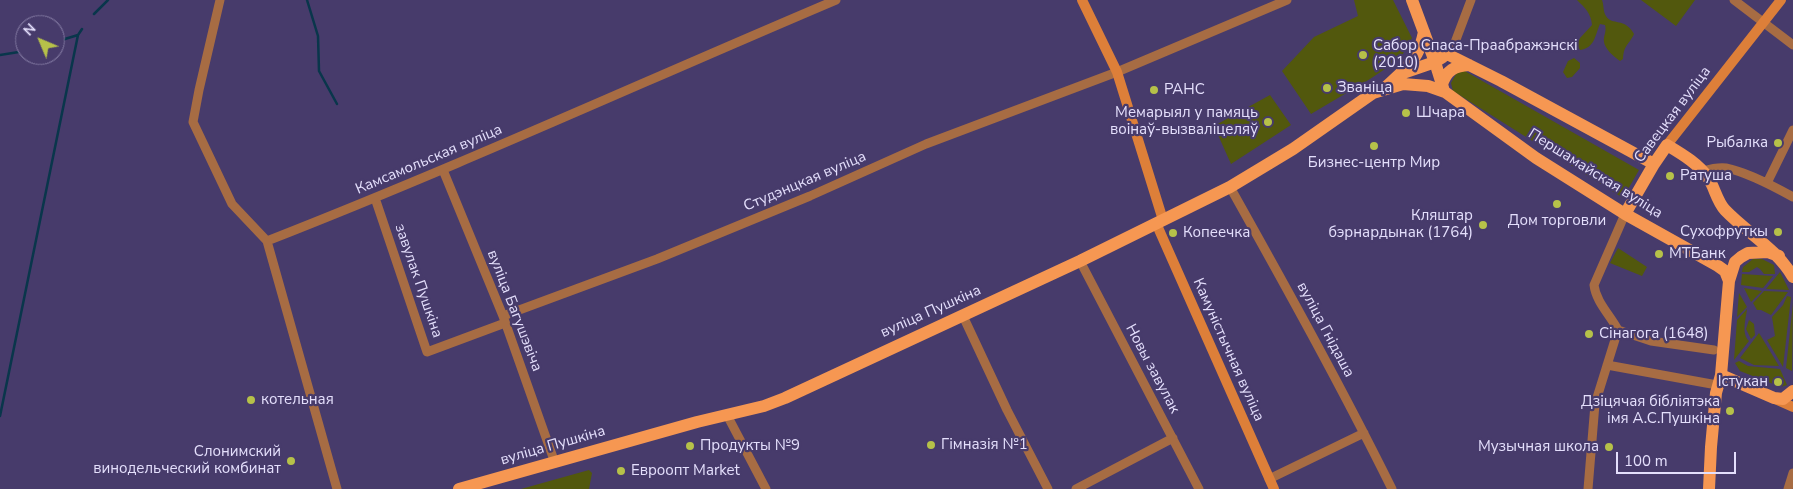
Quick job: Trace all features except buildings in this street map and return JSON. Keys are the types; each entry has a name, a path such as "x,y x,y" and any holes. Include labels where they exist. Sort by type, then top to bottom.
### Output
{"main road":[{"path":"1412,0 1443,88"},
{"path":"1402,79 1419,52 1424,32"},
{"path":"1429,45 1654,164"},
{"path":"1402,79 1420,76 1435,62 1447,55"},
{"path":"1443,88 1444,78 1452,69 1457,66 1469,65"},
{"name":"вуліца Пушкіна","path":"459,489 764,406 785,398 1080,261 1230,187 1293,149 1359,102 1402,79 1443,88"},
{"name":"Першамайская вуліца","path":"1443,88 1536,158 1626,214 1718,266 1725,271 1729,281"},
{"path":"1668,145 1703,171 1710,180 1717,199 1723,208 1778,256 1793,277"},
{"name":"Савецкая вуліца","path":"1626,214 1654,164 1668,145"},
{"path":"1708,489 1729,281 1735,262 1740,257 1748,253 1768,252 1778,256"},
{"path":"1719,380 1774,398 1789,396 1793,391"}],"street":[{"path":"220,0 199,90 194,122 232,204 267,241 337,489"},
{"name":"Камсамольская вуліца","path":"267,241 443,170 836,0"},
{"name":"Камуністычная вуліца","path":"1082,0 1117,72 1159,221 1274,489"},
{"name":"Студэнцкая вуліца","path":"504,319 810,196 926,144 1117,72 1287,0"},
{"path":"1447,55 1454,45 1471,0"},
{"path":"1734,0 1793,46"},
{"name":"Савецкая вуліца","path":"1668,145 1781,0"},
{"path":"1767,183 1793,130"},
{"path":"1703,171 1714,168 1726,168 1767,183 1793,197"},
{"name":"вуліца Багушэвіча","path":"443,170 504,319 555,463"},
{"name":"вуліца Гнідаша","path":"1230,187 1286,286 1392,489"},
{"name":"завулак Пушкіна","path":"375,198 428,352 504,319"},
{"name":"Савецкая вуліца","path":"1617,334 1610,316 1595,295 1594,285 1626,214"},
{"name":"Новы завулак","path":"1080,261 1199,489"},
{"path":"963,316 1007,410 1048,489"},
{"path":"1588,489 1595,404 1617,334 1714,350"},
{"path":"1607,365 1719,380"},
{"path":"1774,398 1793,407"},
{"path":"728,415 766,489"},
{"path":"1269,479 1364,433"},
{"path":"1076,489 1173,438"},
{"path":"1788,489 1793,473"}],"green space":[{"path":"1354,0 1393,0 1412,38 1400,59 1311,114 1282,71 1314,37 1358,16"},
{"path":"1577,0 1602,0 1604,13 1609,19 1627,25 1634,34 1626,47 1623,59 1620,61 1606,47 1604,40 1605,25 1600,24 1589,47 1580,50 1577,45 1580,38 1592,25 1589,14"},
{"path":"1641,0 1695,0 1676,26"},
{"path":"1574,58 1580,63 1580,68 1572,77 1567,78 1563,72 1568,61"},
{"path":"1463,70 1639,170 1623,198 1453,91 1451,83 1456,74"},
{"path":"1270,95 1291,125 1231,164 1214,126"},
{"path":"1618,248 1647,267 1642,276 1610,263"},
{"path":"1753,259 1762,259 1774,265 1775,274 1764,274 1757,267 1749,272 1742,272 1743,267"},
{"path":"1780,272 1789,290 1766,289"},
{"path":"1742,274 1773,276 1763,288 1741,285"},
{"path":"1744,288 1762,291 1751,302"},
{"path":"1764,291 1788,292 1771,315 1757,310 1753,303"},
{"path":"1739,293 1747,307 1737,317"},
{"path":"1787,296 1791,297 1783,367 1767,340 1775,336 1772,317 1783,305"},
{"path":"1793,303 1792,371 1786,368"},
{"path":"1747,309 1745,334 1749,341 1734,360 1737,320"},
{"path":"1749,320 1754,324 1755,335 1751,339 1746,329"},
{"path":"1759,333 1779,366 1754,365 1740,358"},
{"path":"1739,361 1748,366 1780,369 1787,385 1781,387 1740,371 1735,363"},
{"path":"589,470 592,473 589,489 521,489"}],"waterway":[{"path":"94,14 108,0"},
{"path":"307,0 318,36 319,71 337,104"},
{"path":"0,416 78,35 82,29"},
{"path":"65,39 78,35"},
{"path":"0,55 15,53"}],"place":[{"name":"Сабор Спаса-Праабражэнскі (2010)","path":"1363,55"},
{"name":"Званіца","path":"1327,88"},
{"name":"РАНС","path":"1154,90"},
{"name":"Шчара","path":"1406,113"},
{"name":"Мемарыял у памяць воінаў-вызваліцеляў","path":"1268,122"},
{"name":"Рыбалка","path":"1778,143"},
{"name":"Бизнес-центр Мир","path":"1374,146"},
{"name":"Ратуша","path":"1670,176"},
{"name":"Дом торговли","path":"1557,204"},
{"name":"Кляштар бэрнардынак (1764)","path":"1483,225"},
{"name":"Сухофруткы","path":"1778,232"},
{"name":"Копеечка","path":"1173,233"},
{"name":"МТБанк","path":"1659,254"},
{"name":"Сінагога (1648)","path":"1589,334"},
{"name":"Істукан","path":"1778,382"},
{"name":"котельная","path":"251,400"},
{"name":"Дзіцячая бібліятэка імя А.С.Пушкіна","path":"1730,411"},
{"name":"Гімназія №1","path":"931,445"},
{"name":"Продукты №9","path":"690,446"},
{"name":"Музычная школа","path":"1609,447"},
{"name":"Слонимский винодельческий комбинат","path":"291,461"},
{"name":"Евроопт Market","path":"621,471"}]}
